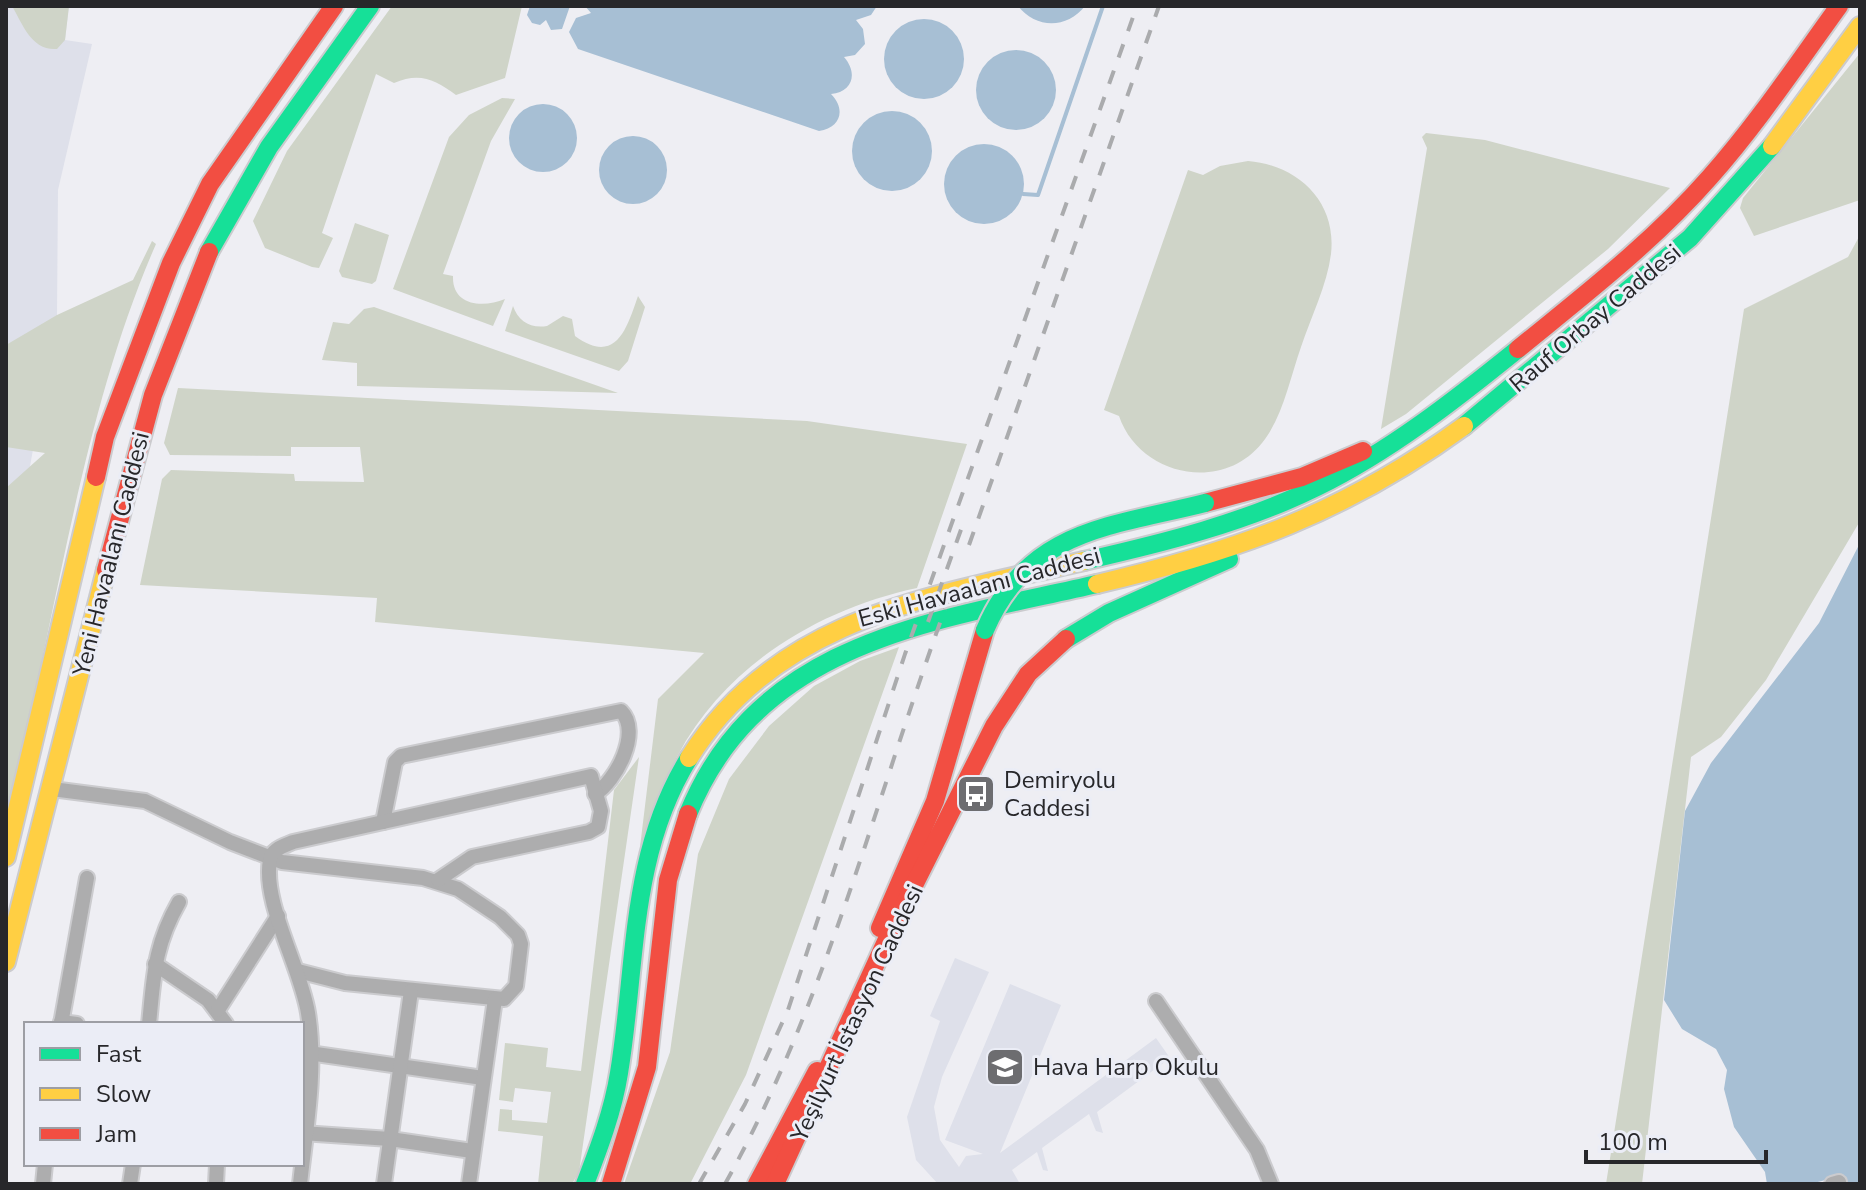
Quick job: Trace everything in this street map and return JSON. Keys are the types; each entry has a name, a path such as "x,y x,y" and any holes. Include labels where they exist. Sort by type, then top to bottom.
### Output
{"main road":[{"name":"Yeni Havaalanı Caddesi","path":"6,857 56,658 105,437 171,263 210,184 334,6"},
{"name":"Yeni Havaalanı Caddesi","path":"6,962 84,665 131,459 188,298 251,174 285,120 370,6"},
{"name":"Rauf Orbay Caddesi","path":"1405,437 1455,402 1590,290 1676,213 1731,153 1839,6"},
{"name":"Rauf Orbay Caddesi","path":"1267,536 1360,495 1439,445 1655,268 1695,233 1752,170 1860,26"},
{"name":"Yeşilyurt İstasyon Caddesi","path":"757,1184 817,1070 935,801 990,612 1008,582 1037,555 1072,539 1302,477 1405,437"},
{"name":"Eski Havaalanı Caddesi","path":"585,1184 605,1132 619,1078 637,909 651,843 669,796 690,757 735,699 786,656 850,621 893,606 1242,518 1319,487 1405,437"},
{"name":"Yeşilyurt İstasyon Caddesi","path":"775,1184 831,1071 888,937 991,728 1041,660 1071,635 1116,607 1216,565 1267,536"},
{"name":"Eski Havaalanı Caddesi","path":"611,1184 631,1131 648,1062 673,854 695,797 710,770 731,739 757,711 813,666 880,636 1184,562 1267,536"},
{"path":"56,658 84,665"},
{"path":"26,783 52,789"}],"street":[{"path":"383,822 395,762 401,756 621,711 629,729 622,760 595,794"},
{"path":"438,880 472,857 589,832 601,821 591,776 293,842 275,850 270,858 270,887 298,971 308,1013 304,1134 390,1139 472,1151"},
{"path":"52,789 145,801 270,858 438,880 482,904 518,935 521,944 516,986 509,997 495,999 345,983 298,971"},
{"path":"61,1022 87,878"},
{"path":"149,1022 155,964 162,932 179,902"},
{"path":"218,1010 278,916"},
{"path":"155,964 218,1010 225,1022"},
{"path":"384,1184 411,991"},
{"path":"469,1184 495,999"},
{"path":"1156,1001 1257,1150 1271,1184"},
{"path":"306,1053 483,1078"}],"shaded area":[{"path":"6,6 69,6 65,40 92,44 58,190 57,315 6,601"},
{"path":"12,6 69,6 65,40 57,49 41,46 29,35"},
{"path":"392,6 522,6 505,78 456,95 426,79 411,78 394,83 376,74 322,233 333,238 319,268 265,248 253,221 287,151"},
{"path":"1860,53 1860,200 1754,236 1740,208 1743,198"},
{"path":"502,98 515,99 491,141 443,274 453,276 458,294 470,302 479,304 505,299 493,326 393,289 449,137 469,115"},
{"path":"1426,133 1485,140 1670,188 1608,249 1406,414 1381,429 1427,148 1422,137"},
{"path":"1248,161 1282,170 1310,189 1327,218 1331,235 1329,266 1281,409 1262,443 1245,459 1225,469 1183,471 1162,464 1144,452 1129,436 1119,416 1104,410 1188,170 1203,175 1220,166"},
{"path":"355,223 389,235 376,281 372,284 342,277 339,271"},
{"path":"1860,235 1860,521 1766,680 1721,737 1691,757 1642,1184 1606,1184 1744,309 1848,257"},
{"path":"152,241 156,244 129,312 88,453 6,812 6,488 45,453 6,447 6,345 57,315 133,280"},
{"path":"638,296 645,307 628,361 619,371 505,331 513,306 526,323 547,326 563,316 572,319 575,336 589,344 601,347 610,345 624,331"},
{"path":"374,307 618,393 357,386 357,363 322,360 333,322 349,324 364,309"},
{"path":"178,388 807,421 967,444 917,588 845,610 811,626 749,668 698,723 678,755 640,847 658,699 704,653 375,622 377,598 140,585 162,479 171,470 294,474 295,481 364,482 360,447 291,447 291,456 170,455 164,443"},
{"path":"899,647 746,1075 690,1184 624,1184 670,1052 698,854 729,779 769,726 814,686 860,661"},
{"path":"639,757 579,1172 572,1184 538,1184 543,1136 498,1131 500,1109 512,1110 512,1120 547,1123 551,1092 515,1088 513,1102 499,1100 505,1043 548,1048 546,1067 581,1071 614,790"},
{"name":"Hava Harp Okulu","path":"955,958 989,972 942,1077 934,1107 940,1140 959,1167 966,1156 983,1154 945,1140 1010,984 1061,1005 1000,1153 1156,1038 1170,1058 1097,1112 1103,1133 1096,1131 1089,1114 1042,1148 1048,1171 1043,1170 1037,1152 1012,1170 1020,1184 938,1184 916,1160 907,1117 940,1021 930,1016"}],"water":[{"path":"530,6 570,6 562,29 551,30 546,20 540,25 532,23 527,15"},
{"path":"585,6 877,6 871,15 856,20 863,29 865,44 855,55 844,57 851,69 851,81 844,90 831,94 839,106 839,117 832,126 819,131 578,49 569,32 576,18 591,13"},
{"path":"1018,6 1085,6 1069,19 1052,23 1034,19"},
{"path":"924,19 939,22 952,31 961,44 964,59 961,74 952,87 939,96 924,99 909,96 896,87 887,74 884,59 887,44 896,31 909,22"},
{"path":"1016,50 1031,53 1044,62 1053,75 1056,90 1053,105 1044,118 1031,127 1016,130 1001,127 988,118 979,105 976,90 979,75 988,62 1001,53"},
{"path":"536,104 550,104 562,109 572,119 577,138 572,157 562,167 550,172 536,172 524,167 514,157 509,145 509,131 514,119 524,109"},
{"path":"892,111 907,114 920,123 929,136 932,151 929,166 920,179 907,188 892,191 877,188 864,179 855,166 852,151 855,136 864,123 877,114"},
{"path":"626,136 640,136 652,141 662,151 667,170 662,189 652,199 640,204 626,204 614,199 604,189 599,177 599,163 604,151 614,141"},
{"path":"984,144 999,147 1012,156 1021,169 1024,184 1021,199 1012,212 999,221 984,224 969,221 956,212 947,199 944,184 947,169 956,156 969,147"},
{"path":"1860,543 1860,1184 1842,1184 1841,1176 1810,1184 1767,1184 1765,1172 1734,1127 1724,1089 1727,1070 1716,1049 1682,1029 1664,1000 1685,811 1711,763 1819,623"}],"waterway":[{"path":"1023,194 1038,195 1103,6"}],"railway":[{"path":"699,1184 745,1104 788,1010 905,654 1137,6"},
{"path":"969,545 1159,6"},
{"path":"928,622 963,524"},
{"path":"725,1184 792,1046 820,974 945,609"}],"traffic: fast":[{"path":"209,252 269,147 370,6"},
{"path":"1464,426 1690,238 1772,146"},
{"path":"1084,561 1232,521 1317,487 1396,441 1518,349"},
{"path":"985,630 1003,597 1024,571 1048,552 1105,527 1205,503"},
{"path":"1066,639 1109,613 1229,559"},
{"path":"688,814 719,755 759,709 806,674 859,647 916,627 1097,584"},
{"path":"585,1184 616,1087 645,872 655,833 689,758"}],"traffic: slow":[{"path":"1772,146 1860,26"},
{"path":"1097,584 1197,557 1289,525 1377,482 1464,426"},
{"path":"6,857 96,477"},
{"path":"689,758 725,710 767,672 814,642 864,619 917,601 1084,561"},
{"path":"6,962 106,570"}],"traffic: jam":[{"path":"96,477 105,437 171,263 210,184 334,6"},
{"path":"1518,349 1617,267 1688,201 1744,136 1839,6"},
{"path":"106,570 153,395 209,252"},
{"path":"1205,503 1302,477 1363,451"},
{"path":"880,928 935,801 985,630"},
{"path":"775,1184 888,937 994,726 1028,674 1066,639"},
{"path":"611,1184 647,1067 668,880 688,814"},
{"path":"757,1184 817,1071"}],"place":[{"name":"Demiryolu Caddesi","path":"976,794"},
{"name":"Hava Harp Okulu","path":"1005,1067"}]}
